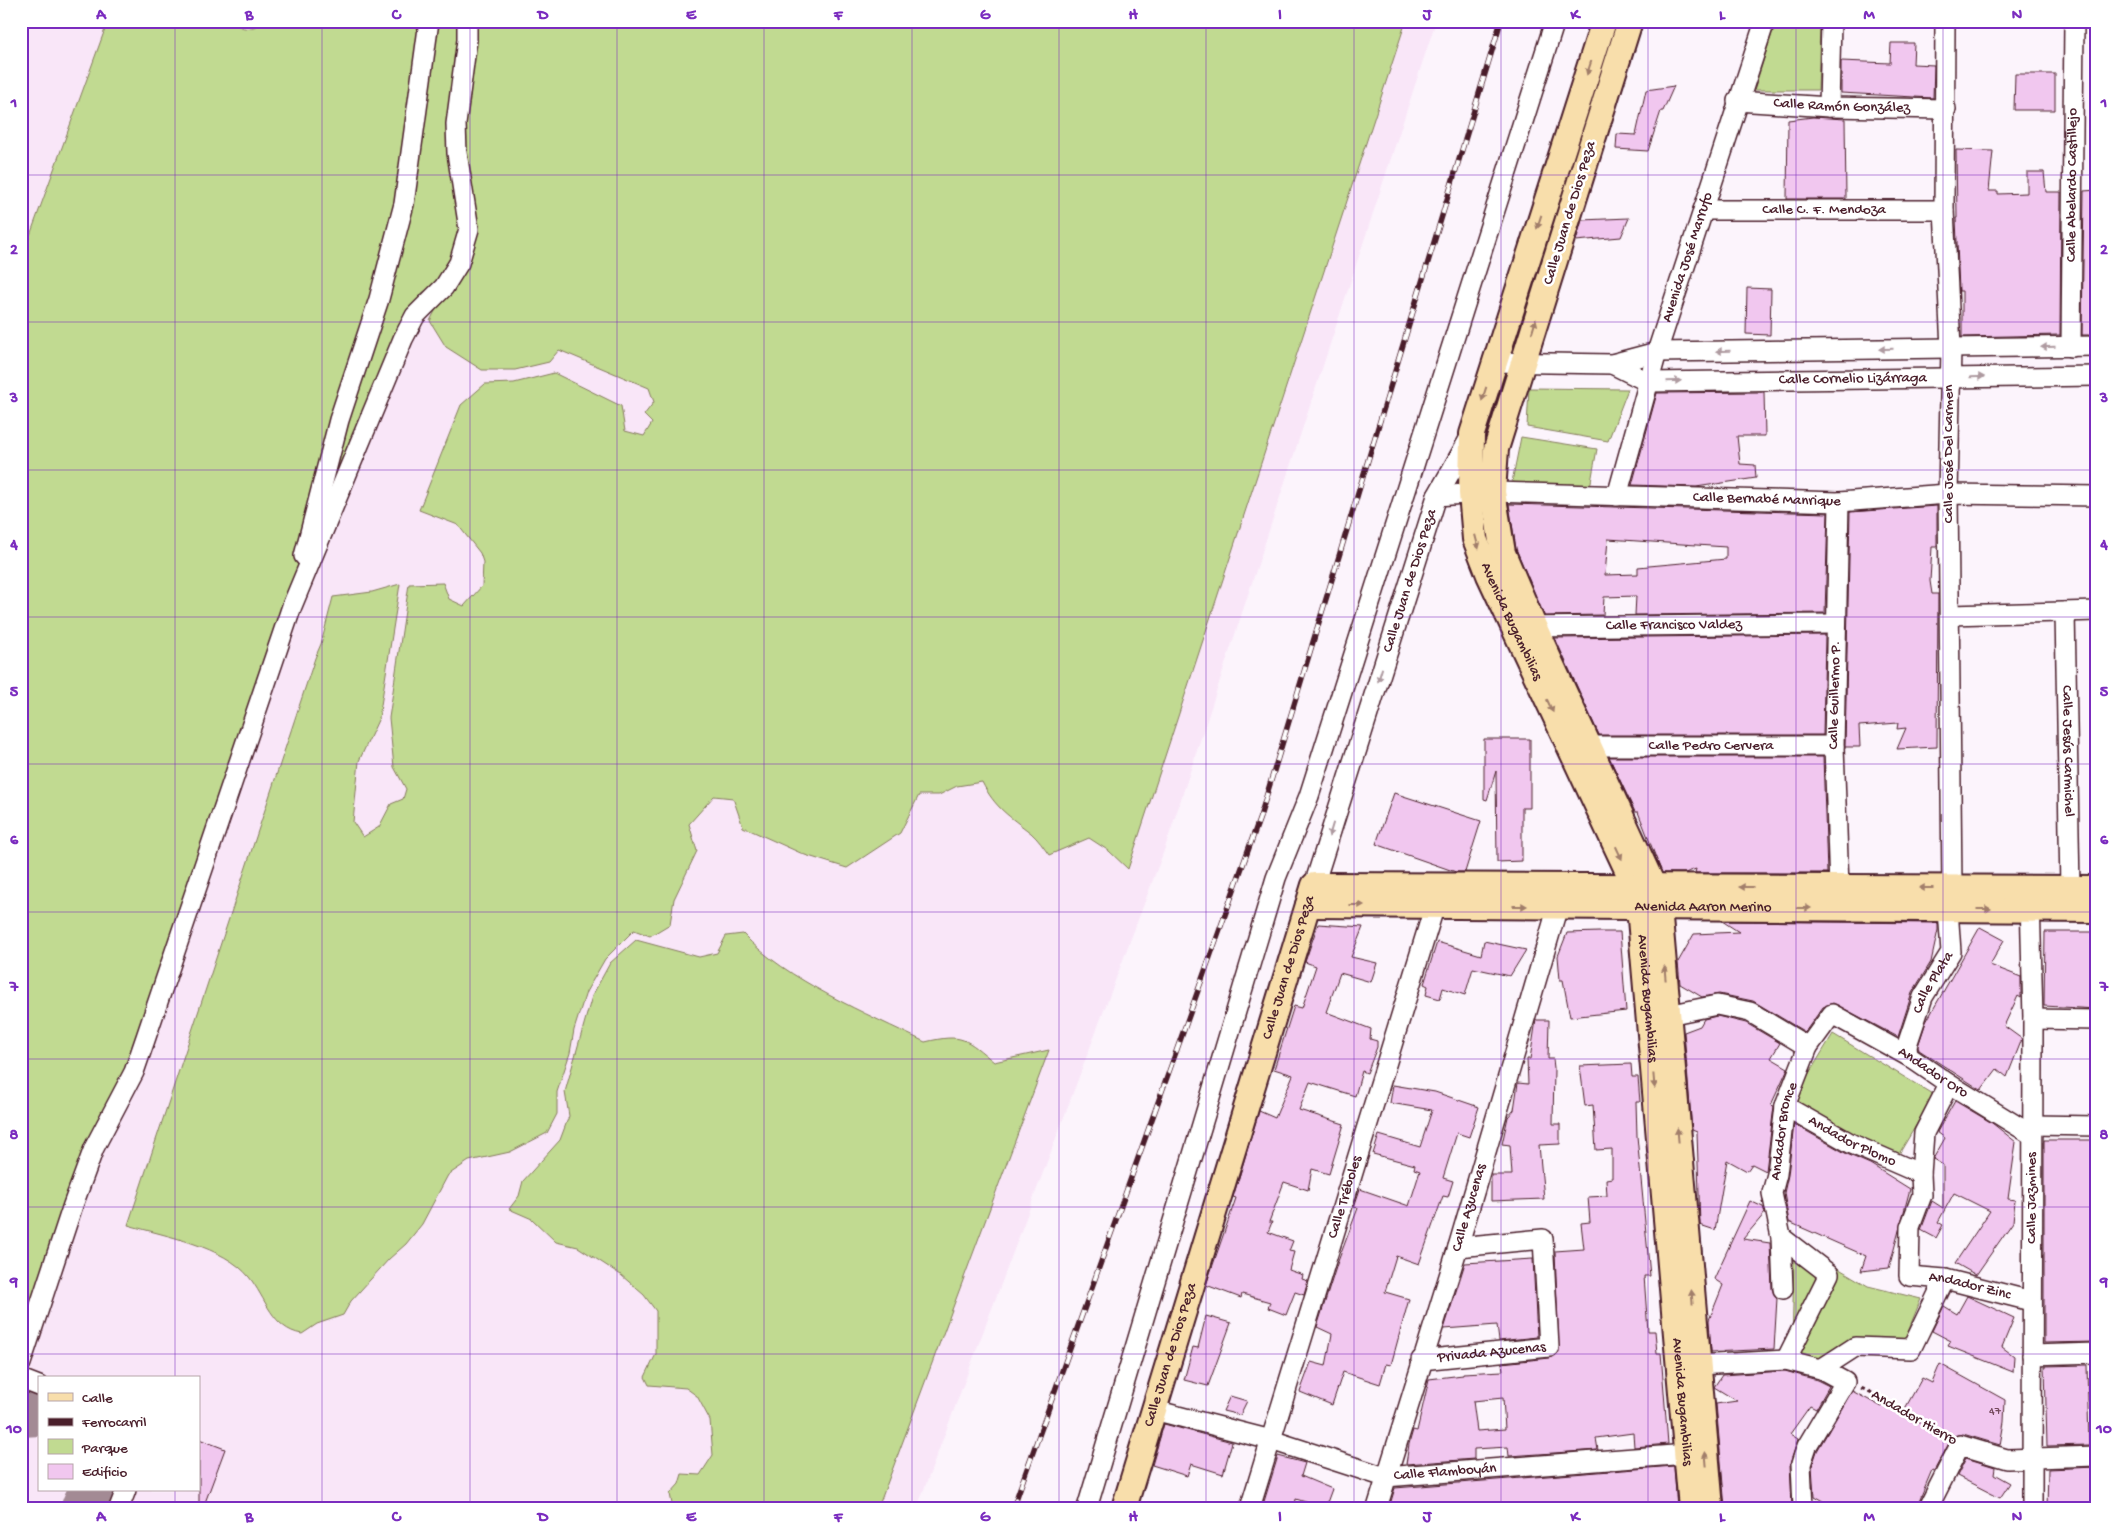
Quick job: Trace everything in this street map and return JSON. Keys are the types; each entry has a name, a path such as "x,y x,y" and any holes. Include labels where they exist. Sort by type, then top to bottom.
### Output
{"main road":[{"name":"Calle Juan de Dios Peza","path":"1482,493 1472,434 1604,21"},
{"name":"Calle Juan de Dios Peza","path":"1482,493 1630,21"},
{"name":"Avenida Bugambilias","path":"1482,493 1503,552 1524,627 1647,897 1688,1362 1711,1508"},
{"name":"Avenida Bugambilias","path":"1524,627 1589,746 1647,897 1668,1015 1688,1362 1687,1454 1691,1508"},
{"name":"Avenida Aaron Merino","path":"1438,896 1558,906 1647,897 1839,887 1950,898"},
{"name":"Avenida Aaron Merino","path":"2030,899 2070,888 2097,888"},
{"name":"Calle Juan de Dios Peza","path":"1124,1508 1311,895"},
{"name":"Avenida Aaron Merino","path":"1311,895 2030,899 2097,910"}],"street":[{"path":"292,606 339,420 379,299 404,204 428,21"},
{"path":"21,1363 72,1205 94,1148 134,1072 292,606 403,339 415,316 444,287 458,263 469,229 456,124 467,40 467,21"},
{"path":"1087,1508 1276,878 1305,810 1555,21"},
{"name":"Avenida José Marrufo","path":"1617,496 1657,352 1737,101 1765,21"},
{"path":"1829,107 1831,21"},
{"name":"Calle José Del Carmen","path":"1945,21 1944,210 1951,348 1948,494 1950,898"},
{"name":"Calle Abelardo Castillejo","path":"2071,347 2074,21"},
{"name":"Calle Ramón González","path":"1737,101 1829,107 1946,109"},
{"name":"Calle C. F. Mendoza","path":"1703,210 1944,210"},
{"name":"Calle Cornelio Lizárraga","path":"1494,362 1612,364 1657,352 2097,346"},
{"name":"Calle Cornelio Lizárraga","path":"1612,364 1648,382 2097,376"},
{"name":"Calle Juan de Dios Peza","path":"1311,895 1437,496 1472,434"},
{"name":"Calle Bernabé Manrique","path":"1437,496 1482,493 1840,502 1948,494 2097,496"},
{"name":"Calle Guillermo P.","path":"1839,887 1834,746 1835,624 1840,502"},
{"path":"1950,615 2097,611"},
{"name":"Calle Jesús Carmichel","path":"2065,612 2070,888"},
{"name":"Calle Francisco Valdez","path":"1524,627 1835,624"},
{"name":"Calle Pedro Cervera","path":"1589,746 1834,746"},
{"name":"Calle Tréboles","path":"1250,1508 1438,896"},
{"name":"Calle Plata","path":"1908,1056 1908,1045 1923,997 1950,952 1950,898"},
{"name":"Calle Jazmines","path":"2030,899 2033,1019 2031,1301 2034,1457 2032,1508"},
{"name":"Calle Azucenas","path":"1377,1508 1421,1360 1458,1247 1558,906"},
{"path":"1668,1015 1717,1005 1750,1012 1808,1047"},
{"name":"Andador Oro","path":"1832,1014 1908,1056 1949,1084 2032,1130"},
{"name":"Andador Bronce","path":"1783,1289 1780,1237 1772,1192 1778,1174 1785,1106 1808,1047 1832,1014"},
{"path":"2033,1019 2097,1020"},
{"path":"1921,1174 1924,1133 1949,1084"},
{"name":"Andador Plomo","path":"1785,1106 1852,1144 1921,1174"},
{"path":"2032,1130 2097,1126"},
{"name":"Andador Zinc","path":"1921,1174 1922,1194 1910,1227 1909,1276 1945,1279 2031,1301"},
{"path":"1780,1237 1829,1274 1786,1360"},
{"name":"Privada Azucenas","path":"1421,1360 1549,1347 1543,1239 1458,1247"},
{"path":"1821,1369 1855,1347 1911,1349 1945,1279"},
{"path":"2032,1355 2097,1353"},
{"path":"1688,1362 1786,1360 1821,1369 1845,1382 1808,1446 1801,1464 1805,1506"},
{"path":"21,1379 38,1386"},
{"name":"Calle Flamboyán","path":"1154,1410 1271,1440 1385,1477 1687,1454"},
{"path":"1928,1508 1960,1445"},
{"name":"Andador Hierro","path":"1960,1445 2007,1459 2097,1456"},
{"path":"119,1508 125,1492"}],"path":[{"name":"Andador Hierro","path":"1845,1382 1878,1395 1960,1445"}],"shaded area":[{"path":"21,21 1436,21 1165,848 917,1508 21,1508"}],"green space":[{"path":"108,21 232,21 244,28 252,28 264,21 424,21 404,197 336,415 284,620 138,1056 88,1156 21,1328 21,260"},
{"path":"435,21 462,21 462,229 451,261 438,282 422,293 410,314 329,505 322,504 390,285"},
{"path":"474,21 1406,21 1128,869 1109,851 1089,838 1049,855 1034,835 997,805 982,782 957,786 939,795 919,795 900,833 847,868 805,855 743,827 733,798 714,796 689,824 697,851 674,899 670,924 650,936 634,930 605,959 586,992 574,1030 570,1053 557,1092 557,1114 547,1133 510,1152 469,1161 448,1175 422,1224 406,1244 389,1259 351,1301 343,1315 317,1324 302,1334 283,1326 271,1312 249,1277 225,1257 176,1238 128,1225 321,644 333,597 372,592 400,584 379,718 359,761 353,822 363,837 379,827 391,804 403,799 406,789 394,767 389,718 409,584 443,583 449,599 464,606 482,586 483,562 480,553 458,525 419,510 461,405 485,384 514,383 554,373 621,406 625,431 644,436 652,423 644,415 654,402 649,388 559,350 549,362 515,370 482,370 446,347 430,321 438,305 467,264 462,153"},
{"path":"1776,21 1820,21 1818,90 1754,90"},
{"path":"1529,388 1628,389 1608,441 1527,427"},
{"path":"1521,437 1597,449 1589,493 1512,482"},
{"path":"743,934 761,951 804,981 853,1008 925,1042 948,1038 963,1040 970,1043 994,1062 1049,1050 878,1508 676,1508 672,1504 670,1494 679,1484 682,1474 700,1475 713,1455 710,1420 697,1396 686,1388 649,1385 645,1377 656,1354 656,1311 644,1295 621,1275 578,1247 556,1242 532,1219 509,1209 519,1196 523,1181 560,1140 569,1116 565,1092 592,996 610,963 636,940 699,957 717,953 726,936"},
{"path":"1833,1034 1934,1095 1896,1159 1793,1100"},
{"path":"1794,1253 1819,1257 1868,1286 1921,1299 1901,1348 1828,1358 1806,1364 1792,1355"}],"building":[{"path":"1891,43 1914,43 1913,64 1934,65 1933,98 1841,93 1841,61 1890,63"},
{"path":"2015,74 2055,74 2055,110 2014,110"},
{"path":"1674,86 1663,111 1661,111 1648,151 1616,149 1617,134 1636,135 1646,90"},
{"path":"1813,117 1845,119 1846,199 1787,199 1788,120"},
{"path":"1956,150 1993,151 1989,191 1998,191 1998,194 2027,193 2027,172 2044,172 2046,192 2061,192 2060,335 1962,337 1962,291 1959,291 1956,218"},
{"path":"2097,190 2097,335 2082,335 2084,191"},
{"path":"1629,218 1621,237 1576,241 1582,220"},
{"path":"1747,288 1771,289 1770,335 1746,334"},
{"path":"1764,392 1765,436 1737,436 1740,464 1755,465 1756,478 1696,487 1632,485 1657,393"},
{"path":"1509,504 1828,513 1825,613 1635,615 1636,596 1604,597 1603,615 1544,616 1516,549","holes":["1608,539 1726,547 1726,559 1638,567 1638,574 1605,575"]},
{"path":"1937,506 1937,547 1932,547 1930,581 1932,594 1938,594 1937,747 1897,749 1906,728 1897,729 1898,723 1859,726 1860,747 1845,747 1850,512"},
{"path":"1825,635 1823,735 1599,735 1555,638"},
{"path":"1484,739 1530,739 1530,808 1522,808 1522,861 1497,862 1496,771 1487,800 1484,799"},
{"path":"1609,757 1823,757 1827,873 1695,873 1696,869 1685,873 1662,873 1638,812 1635,812"},
{"path":"1394,793 1481,821 1465,872 1456,872 1376,844"},
{"path":"1722,921 1938,923 1938,930 1931,962 1912,993 1898,1037 1833,1003 1823,1007 1805,1032 1753,1001 1719,994 1702,997 1680,984 1678,962 1694,934 1739,932"},
{"path":"1318,924 1363,927 1351,957 1377,963 1371,982 1340,973 1326,1012 1371,1029 1370,1039 1377,1041 1377,1047 1367,1073 1362,1071 1355,1096 1310,1082 1299,1110 1344,1124 1329,1174 1312,1169 1308,1190 1284,1182 1269,1222 1272,1222 1268,1232 1293,1241 1289,1251 1294,1252 1289,1270 1303,1275 1302,1279 1308,1281 1304,1295 1295,1292 1286,1315 1268,1308 1270,1302 1242,1294 1241,1298 1206,1285 1236,1198 1233,1197 1259,1111 1275,1118 1293,1075 1274,1069 1294,1006 1302,1008 1316,966 1305,962"},
{"path":"1980,927 2004,940 1990,965 2021,977 2021,998 2018,996 2004,1026 2022,1039 2007,1077 1997,1069 1981,1090 1919,1050 1918,1046 1926,1022"},
{"path":"1620,932 1626,1011 1570,1017 1563,980 1560,980 1558,956 1567,933"},
{"path":"2045,932 2097,932 2097,1009 2044,1006"},
{"path":"1484,941 1526,950 1510,976 1473,968 1465,995 1443,988 1440,999 1426,995 1428,986 1424,984 1437,942 1481,955"},
{"path":"1717,1016 1746,1023 1780,1043 1771,1058 1788,1068 1771,1105 1774,1106 1766,1171 1752,1164 1747,1171 1727,1160 1715,1230 1700,1225 1697,1132 1692,1130 1684,1032 1700,1026 1704,1019"},
{"path":"1536,1020 1549,1020 1548,1059 1553,1059 1554,1068 1553,1124 1560,1124 1560,1144 1539,1145 1544,1199 1491,1201 1491,1175 1512,1175 1510,1145 1502,1144 1508,1117 1514,1110 1518,1083 1528,1084 1527,1059 1530,1059"},
{"path":"1631,1064 1632,1077 1638,1077 1640,1102 1636,1102 1637,1136 1650,1276 1644,1276 1648,1331 1655,1331 1657,1353 1661,1353 1668,1444 1634,1447 1633,1433 1596,1438 1598,1450 1509,1456 1508,1447 1474,1449 1474,1459 1406,1464 1409,1444 1413,1430 1417,1431 1429,1379 1463,1375 1463,1373 1503,1371 1502,1363 1550,1358 1559,1352 1555,1251 1584,1249 1581,1223 1590,1222 1588,1197 1607,1196 1606,1179 1612,1178 1612,1149 1596,1150 1593,1105 1585,1106 1580,1066","holes":["1503,1398 1505,1429 1477,1431 1473,1401"]},
{"path":"1393,1085 1435,1092 1479,1107 1469,1137 1457,1133 1443,1178 1453,1181 1448,1197 1443,1196 1419,1264 1396,1256 1385,1292 1409,1299 1391,1365 1386,1364 1380,1384 1343,1372 1332,1405 1300,1392 1311,1362 1326,1366 1332,1334 1317,1327 1337,1264 1358,1208 1354,1207 1360,1189 1409,1206 1420,1171 1414,1169 1415,1165 1373,1154 1379,1135 1420,1147 1432,1110 1390,1103"},
{"path":"1955,1101 1992,1123 2016,1142 2008,1199 2015,1200 2013,1222 1976,1275 1955,1263 1990,1211 1954,1193 1938,1222 1943,1225 1936,1238 1921,1230 1932,1201 1943,1208 1943,1165 1933,1159 1945,1138 1937,1132"},
{"path":"1794,1124 1847,1154 1870,1164 1910,1189 1889,1268 1861,1271 1866,1256 1789,1222 1784,1193"},
{"path":"2044,1140 2097,1140 2097,1342 2044,1343"},
{"path":"1750,1201 1763,1207 1765,1213 1743,1239 1770,1243 1772,1289 1777,1298 1774,1349 1711,1352 1709,1320 1723,1285 1714,1279"},
{"path":"1533,1259 1537,1337 1499,1341 1497,1325 1444,1329 1465,1263"},
{"path":"1967,1296 2014,1318 2002,1347 2014,1356 2013,1372 1948,1346 1951,1341 1932,1331 1944,1306 1957,1314"},
{"path":"1206,1316 1231,1323 1208,1386 1184,1380 1193,1347 1198,1348"},
{"path":"1940,1364 2005,1400 2000,1445 1963,1434 1953,1436 1934,1471 1932,1470 1916,1508 1835,1508 1814,1496 1812,1466 1817,1451 1852,1391 1882,1407 1884,1403 1902,1414 1922,1378 1932,1383"},
{"path":"2087,1365 2089,1445 2047,1446 2045,1366"},
{"path":"1785,1371 1817,1380 1829,1386 1816,1409 1810,1406 1790,1434 1798,1439 1790,1464 1792,1508 1725,1508 1716,1404 1737,1401 1714,1387 1722,1375"},
{"path":"1230,1396 1247,1401 1240,1415 1223,1411"},
{"path":"1164,1424 1232,1442 1223,1474 1191,1464 1187,1476 1152,1465"},
{"path":"200,1439 225,1449 203,1508 199,1508"},
{"path":"1278,1456 1305,1463 1301,1476 1332,1489 1325,1508 1296,1499 1295,1505 1288,1503 1286,1508 1262,1508"},
{"path":"1966,1458 1995,1467 1994,1474 2010,1483 2000,1498 1957,1476"},
{"path":"1674,1466 1677,1508 1389,1508 1395,1488"},
{"path":"2097,1467 2097,1508 2047,1508 2048,1469"}],"taxiway":[{"path":"21,1412 38,1411"},
{"path":"86,1508 93,1492"}],"railway":[{"path":"1013,1508 1260,817 1501,21"}]}
